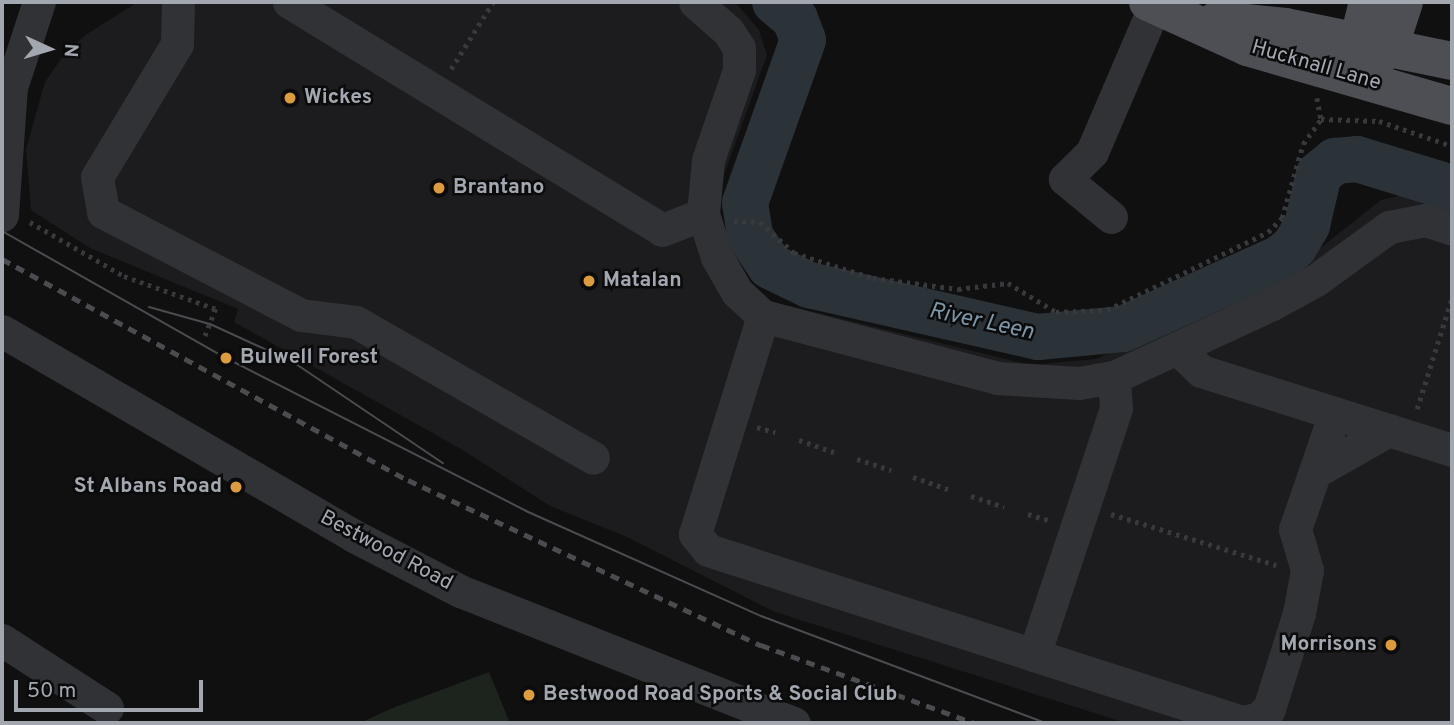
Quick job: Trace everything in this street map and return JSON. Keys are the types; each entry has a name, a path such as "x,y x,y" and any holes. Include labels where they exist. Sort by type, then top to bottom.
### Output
{"main road":[{"path":"1357,63 1368,2"},
{"path":"1357,63 1404,2"},
{"name":"Hucknall Lane","path":"1162,8 1276,26 1438,102"},
{"name":"Hucknall Lane","path":"1357,63 1452,61"}],"street":[{"path":"178,2 177,44 97,177 103,212 301,315 356,322 593,458"},
{"path":"289,2 662,230 703,214"},
{"path":"695,2 728,31 739,48 739,69 708,160 703,214 718,257 737,292 762,316 997,378 1058,383 1114,377 1178,349 1307,285 1389,227 1425,220 1452,229"},
{"path":"3,212 3,145 11,87 43,3"},
{"path":"1111,217 1065,179 1092,152 1162,8"},
{"path":"762,316 696,522 699,542 708,550 1242,722 1257,719 1269,709 1307,586 1307,570 1295,529 1335,413"},
{"name":"Bestwood Road","path":"2,331 354,536 460,591 794,723"},
{"path":"1178,349 1201,371 1335,413 1402,421 1452,450"},
{"path":"1034,655 1116,408 1114,377"},
{"path":"1315,472 1402,421"},
{"path":"2,640 107,708"}],"path":[{"path":"436,92 493,2"},
{"path":"749,222 760,222 794,253 873,278 958,289 1008,283 1056,312 1107,310 1268,232 1282,218 1303,144 1357,63"},
{"path":"1321,118 1379,121 1452,146"},
{"path":"3,212 124,275 216,309 204,339"},
{"path":"1402,421 1452,297"},
{"path":"799,440 834,452"},
{"path":"857,459 891,470"},
{"path":"913,477 948,489"},
{"path":"971,496 1004,507"},
{"path":"1104,515 1115,513 1277,565 1284,562"}],"shaded area":[{"path":"138,2 735,2 759,30 767,55 716,197 716,221 745,288 765,300 1030,365 1096,359 1309,257 1381,200 1407,194 1452,205 1452,723 1126,723 775,612 627,537 550,506 463,450 234,322 238,309 90,248 31,210 26,149 45,82 65,53 87,34"},
{"path":"489,672 510,723 360,723 390,709"}],"waterway":[{"name":"River Leen","path":"775,2 795,19 803,40 745,203 750,236 770,266 809,285 1038,337 1123,329 1280,258 1294,247 1307,225 1319,174 1335,161 1357,159 1452,188"}],"tram line":[{"path":"2,231 226,358 526,511 761,616 1045,723"},
{"path":"149,307 210,324 293,362 443,463"}],"railway":[{"path":"2,259 408,480 761,645 974,723"}],"place":[{"name":"Wickes","path":"290,98"},
{"name":"Brantano","path":"439,188"},
{"name":"Matalan","path":"589,281"},
{"name":"Bulwell Forest","path":"226,358"},
{"name":"St Albans Road","path":"236,487"},
{"name":"Morrisons","path":"1391,645"},
{"name":"Bestwood Road Sports & Social Club","path":"529,695"}]}
